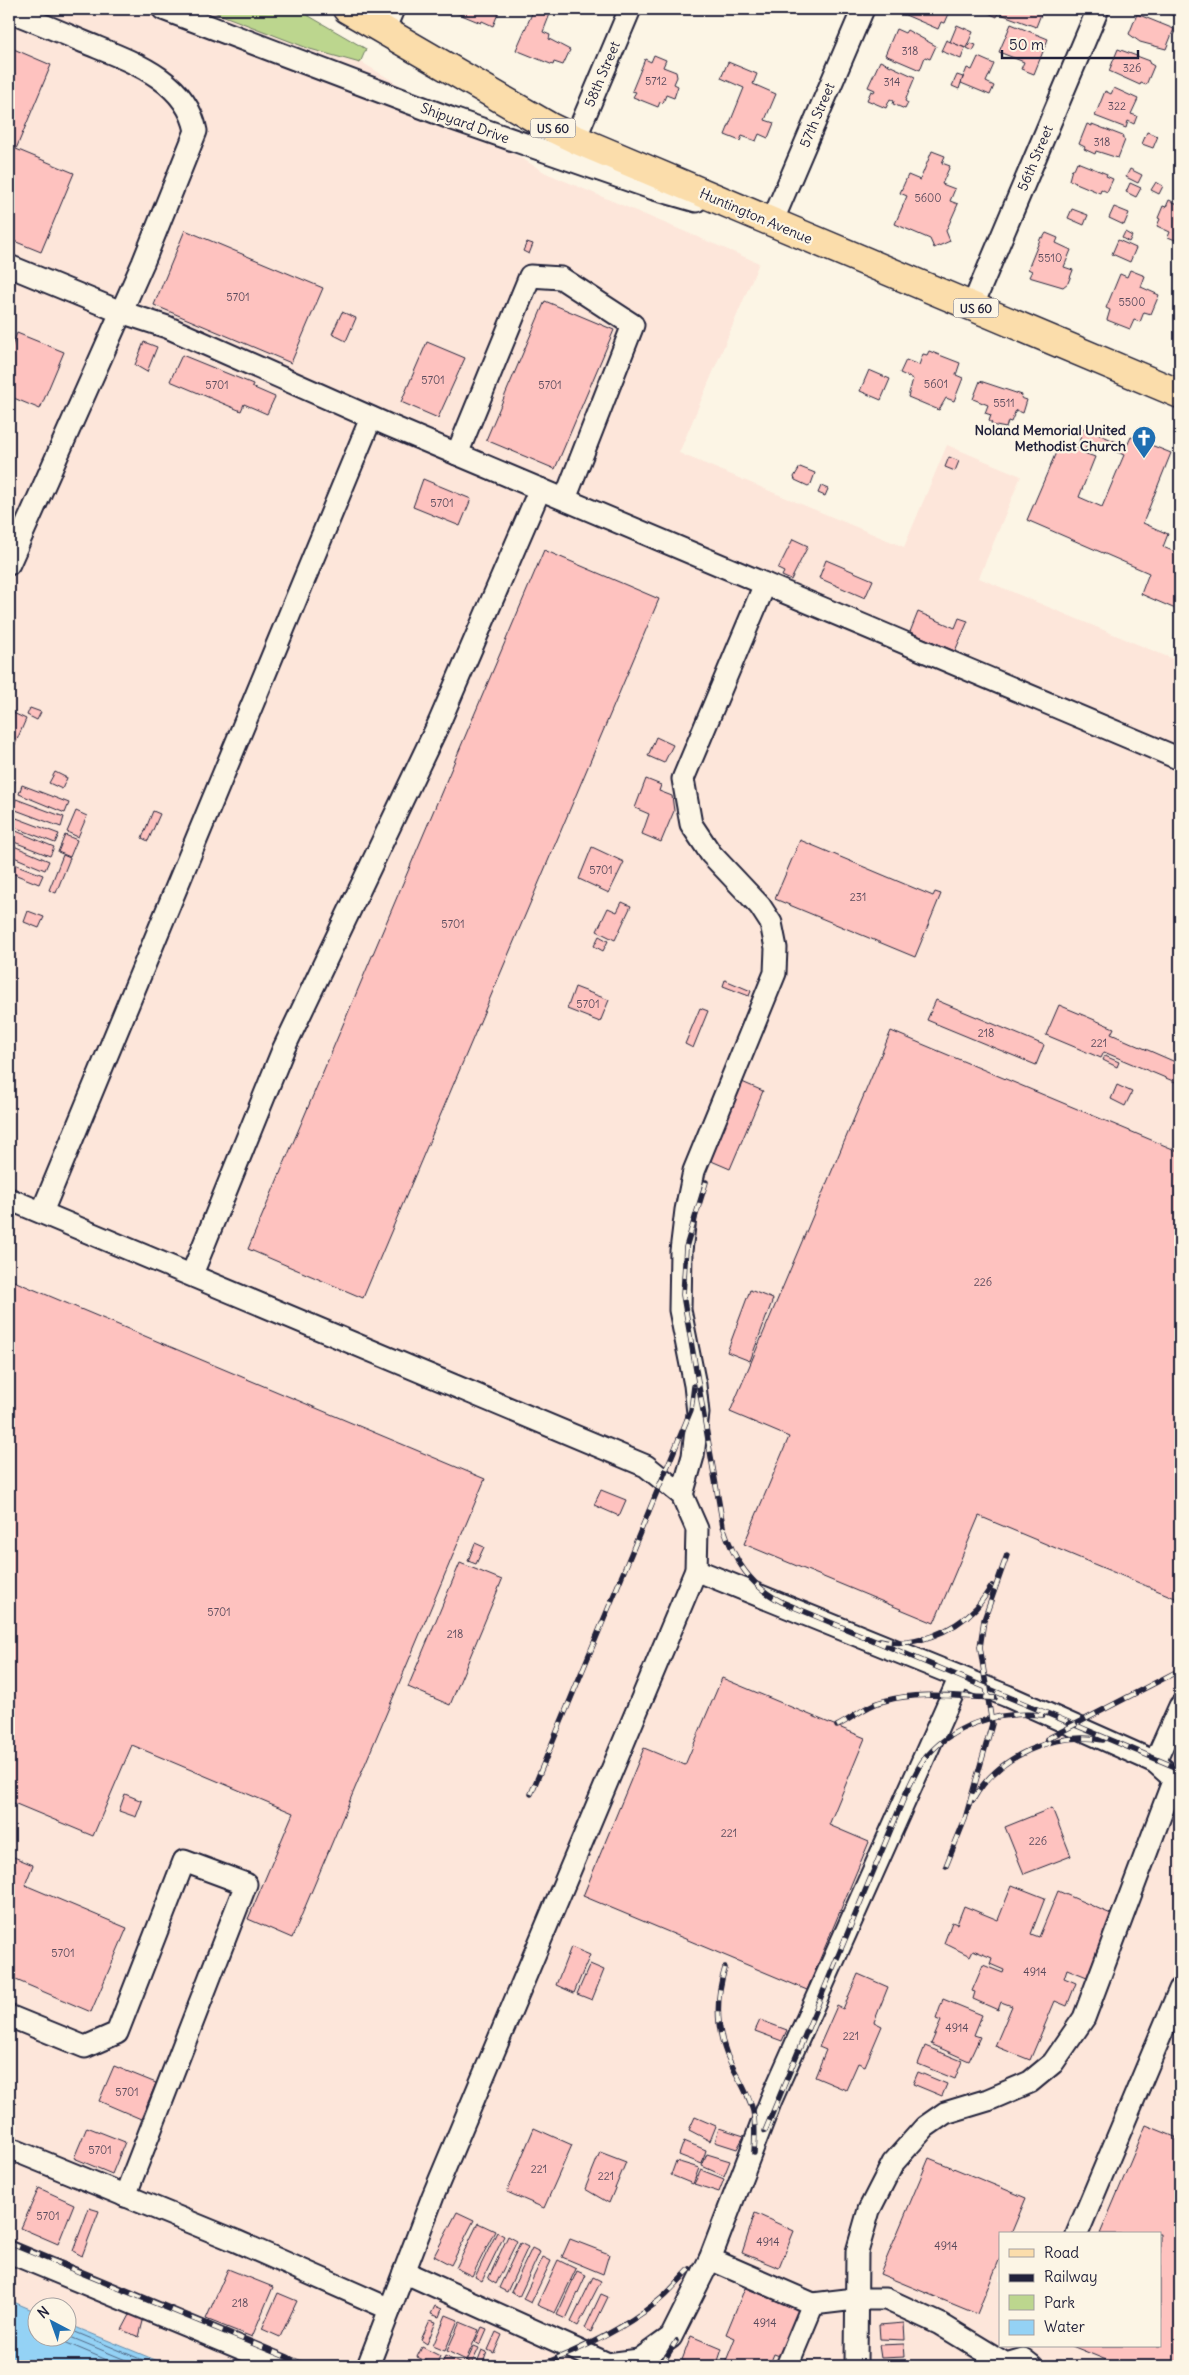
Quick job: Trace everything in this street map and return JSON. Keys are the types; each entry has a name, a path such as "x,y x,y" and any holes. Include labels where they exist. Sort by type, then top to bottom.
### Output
{"main road":[{"name":"Huntington Avenue","path":"347,9 388,19 550,127 575,139 972,307 1178,387"}],"street":[{"name":"Shipyard Drive","path":"163,9 450,118 635,183 772,222"},
{"name":"58th Street","path":"575,139 630,9"},
{"name":"57th Street","path":"772,222 863,9"},
{"name":"56th Street","path":"972,307 1098,9"},
{"path":"9,11 144,66 180,96 194,119 196,131 192,145 121,312 9,564"},
{"path":"9,266 121,312 167,327 371,418 1180,759"},
{"path":"457,454 530,276 561,278 633,325 565,499"},
{"path":"42,1212 371,418"},
{"path":"192,1274 283,1050 439,723 540,489"},
{"path":"682,1495 693,1456 698,1413 695,1385 680,1310 681,1251 686,1210 694,1171 776,973 776,948 771,923 760,906 711,854 691,824 683,779 765,584"},
{"path":"9,1198 646,1466 682,1495 697,1530 696,1570 433,2196 368,2366"},
{"path":"696,1570 960,1677 1155,1762 1177,1780 1084,2018 1053,2062 1030,2082 988,2100 944,2113 925,2127 893,2163 869,2210 857,2252 855,2300 856,2366"},
{"path":"404,2272 608,2364 639,2360 671,2337 710,2259 771,2100 960,1677"},
{"path":"1155,1762 1180,1706"},
{"path":"9,2016 85,2047 117,2034 184,1861 246,1884 125,2196"},
{"path":"1078,2232 1180,1989"},
{"path":"9,2148 236,2241 390,2309"},
{"path":"9,2252 284,2366"},
{"path":"710,2259 813,2304 886,2299 940,2324 1006,2364 1026,2360"},
{"path":"788,2366 813,2304"}],"shaded area":[{"path":"9,9 273,9 546,173 759,263 679,453 904,547 947,445 1021,476 979,578 1180,662 1180,2366 9,2366"}],"green space":[{"path":"206,9 297,9 366,49 360,63 310,49"}],"water":[{"path":"9,2300 28,2308 28,2348 78,2348 78,2328 170,2366 9,2366"}],"building":[{"path":"447,9 500,9 493,26"},
{"path":"534,9 550,14 543,32 550,35 549,39 570,50 563,65 554,62 553,65 516,50"},
{"path":"905,9 951,9 945,23 941,22 938,29 903,14"},
{"path":"983,9 1043,9 1036,27 998,13 997,17"},
{"path":"1156,9 1180,9 1180,18"},
{"path":"1137,14 1174,29 1166,49 1140,42 1129,34"},
{"path":"1011,24 1048,39 1034,74 1021,69 1024,62 999,52"},
{"path":"957,25 973,32 966,48 950,42"},
{"path":"1177,25 1180,25 1180,36 1176,34"},
{"path":"896,29 905,33 907,30 936,46 930,59 925,57 920,70 885,55"},
{"path":"946,40 965,48 961,59 941,51"},
{"path":"970,43 976,45 973,51 967,48"},
{"path":"9,47 51,65 16,149 74,173 41,252 9,239"},
{"path":"1118,49 1150,61 1149,63 1154,66 1146,85 1141,83 1140,85 1109,71"},
{"path":"654,55 666,60 663,67 676,72 677,77 674,84 678,86 674,98 666,95 663,103 660,102 658,107 633,97 636,92 632,91 645,59 651,62"},
{"path":"978,57 994,64 986,82 994,86 990,95 961,83 967,68 972,70"},
{"path":"880,61 915,77 905,101 908,103 905,109 893,104 894,101 890,99 886,108 867,100 871,91 874,92 875,90 868,87"},
{"path":"728,62 757,74 753,84 776,94 765,120 774,123 768,138 759,134 756,141 742,136 740,141 725,135 744,88 721,78"},
{"path":"1178,69 1180,70 1180,83 1174,80"},
{"path":"957,75 963,77 959,89 952,86"},
{"path":"1114,88 1138,99 1131,114 1137,116 1134,124 1128,121 1126,128 1095,116 1105,91 1111,94"},
{"path":"1087,124 1092,126 1092,124 1123,136 1122,138 1125,140 1118,158 1096,151 1095,154 1084,149 1085,147 1079,144"},
{"path":"1147,132 1158,136 1153,148 1142,144"},
{"path":"932,151 945,156 942,163 950,166 942,184 955,189 950,201 958,204 946,231 950,241 934,248 930,239 895,224 907,196 900,193 908,175 920,180"},
{"path":"1077,162 1107,174 1106,176 1113,179 1107,192 1101,189 1100,193 1069,180 1072,169 1074,169"},
{"path":"1130,169 1142,175 1138,183 1126,177"},
{"path":"1156,182 1163,186 1159,194 1151,190"},
{"path":"1130,183 1141,188 1136,197 1126,192"},
{"path":"1169,200 1180,205 1180,242 1168,237 1170,232 1157,226 1163,206 1166,207"},
{"path":"1114,207 1129,213 1124,225 1109,218"},
{"path":"1072,209 1088,215 1084,225 1068,218"},
{"path":"185,230 323,288 291,363 154,305"},
{"path":"1125,232 1132,236 1129,242 1122,238"},
{"path":"1046,233 1058,238 1056,243 1071,250 1064,267 1073,270 1068,283 1063,287 1029,277 1032,271 1028,269 1041,237 1043,238"},
{"path":"1118,240 1136,248 1130,262 1112,254"},
{"path":"527,242 533,244 529,254 523,251"},
{"path":"1130,270 1145,276 1141,287 1159,295 1151,314 1144,312 1140,322 1134,320 1130,329 1107,320 1110,310 1106,308 1120,274 1127,277"},
{"path":"545,301 614,330 555,469 486,440"},
{"path":"342,312 356,318 346,341 332,334"},
{"path":"17,333 64,352 40,409 9,396 9,354"},
{"path":"144,342 157,347 147,372 135,365"},
{"path":"427,342 465,358 438,418 401,402"},
{"path":"929,351 960,363 956,375 963,378 954,401 946,398 939,410 908,397 913,379 900,373 906,360 919,365 923,354 927,355"},
{"path":"182,355 253,384 252,387 275,397 267,414 244,404 241,411 170,381"},
{"path":"869,370 890,379 881,400 860,391"},
{"path":"980,381 1022,395 1021,398 1027,400 1023,413 1016,410 1011,422 1008,421 1006,428 991,425 992,423 989,421 991,415 985,413 988,405 973,399"},
{"path":"1083,428 1127,446 1131,437 1171,453 1143,523 1168,534 1163,547 1180,554 1180,611 1141,594 1149,573 1027,520 1060,443 1077,450","holes":["1089,440 1124,455 1102,507 1079,497 1095,457 1084,453"]},
{"path":"949,457 959,461 955,471 945,467"},
{"path":"800,467 815,473 811,484 808,486 795,480 794,477"},
{"path":"423,479 471,499 460,526 413,507"},
{"path":"821,486 828,489 825,496 818,493"},
{"path":"793,539 808,546 791,580 782,576 784,572 778,569"},
{"path":"544,550 659,599 363,1298 248,1249"},
{"path":"826,560 873,580 865,598 819,578"},
{"path":"918,612 955,628 959,618 968,621 955,651 910,632"},
{"path":"30,708 41,712 37,720 27,715"},
{"path":"9,711 26,719 13,749 9,747"},
{"path":"656,737 673,745 664,763 648,756"},
{"path":"55,772 67,778 62,789 49,783"},
{"path":"9,778 15,781 13,789 9,788"},
{"path":"646,779 661,785 659,791 672,796 674,811 661,842 642,834 649,814 635,808"},
{"path":"22,785 69,803 65,813 19,794"},
{"path":"16,799 64,817 61,827 13,809"},
{"path":"76,811 87,816 78,837 67,832"},
{"path":"153,811 160,814 148,841 142,838"},
{"path":"11,816 59,834 55,843 9,825"},
{"path":"9,828 54,847 50,856 9,840"},
{"path":"65,835 77,840 70,857 58,852"},
{"path":"800,840 933,896 935,892 941,894 915,957 775,899"},
{"path":"9,844 49,861 45,870 9,855"},
{"path":"592,847 624,862 609,893 579,879"},
{"path":"63,855 70,858 56,893 49,890"},
{"path":"9,862 43,875 39,884 9,872"},
{"path":"622,902 631,906 615,940 597,931 608,908 617,912"},
{"path":"28,911 44,917 39,928 24,922"},
{"path":"599,936 608,941 603,951 594,946"},
{"path":"725,980 751,991 749,996 723,986"},
{"path":"575,987 609,1000 600,1022 567,1009"},
{"path":"936,1000 1044,1045 1036,1065 927,1020"},
{"path":"1059,1005 1114,1028 1111,1034 1180,1064 1180,1084 1104,1052 1101,1058 1046,1035"},
{"path":"700,1008 708,1011 693,1048 685,1044"},
{"path":"891,1031 1180,1152 1180,1600 979,1516 934,1623 744,1544 789,1437 730,1412"},
{"path":"1105,1056 1119,1062 1117,1067 1103,1060"},
{"path":"742,1082 763,1091 730,1169 709,1160"},
{"path":"1117,1085 1132,1092 1125,1106 1111,1099"},
{"path":"9,1279 485,1479 292,1938 248,1919 293,1813 132,1745 93,1836 9,1801"},
{"path":"750,1290 773,1299 750,1361 727,1352"},
{"path":"601,1490 626,1500 619,1516 594,1505"},
{"path":"475,1543 484,1547 476,1564 468,1561"},
{"path":"460,1563 502,1580 450,1705 408,1687"},
{"path":"722,1678 865,1738 829,1825 869,1842 807,1990 583,1896 644,1748 685,1765"},
{"path":"125,1794 142,1801 136,1817 119,1811"},
{"path":"1052,1808 1071,1856 1024,1874 1005,1827"},
{"path":"9,1855 33,1865 25,1885 127,1928 91,2012 9,1977"},
{"path":"1012,1885 1045,1898 1031,1934 1039,1937 1058,1891 1111,1914 1087,1977 1067,1969 1064,1978 1076,1983 1067,2006 1055,2001 1030,2060 995,2046 1012,2006 1001,2002 998,2010 973,1999 975,1992 972,1991 983,1965 1003,1973 1004,1970 990,1964 992,1958 973,1950 970,1956 944,1943 952,1922 957,1924 964,1906 998,1920"},
{"path":"571,1947 590,1955 574,1993 556,1985"},
{"path":"590,1964 604,1970 592,2000 577,1994"},
{"path":"858,1974 888,1987 874,2022 882,2026 865,2066 858,2063 846,2090 815,2077 826,2050 819,2047 837,2006 843,2009"},
{"path":"943,1999 982,2015 974,2035 980,2037 969,2061 931,2044 941,2021 936,2019"},
{"path":"760,2020 787,2030 782,2041 755,2031"},
{"path":"925,2046 962,2061 955,2079 918,2064"},
{"path":"114,2066 156,2083 141,2119 99,2101"},
{"path":"918,2072 947,2084 942,2096 913,2084"},
{"path":"695,2117 716,2126 710,2141 689,2130"},
{"path":"1146,2125 1180,2139 1180,2366 1121,2366 1077,2348 1162,2348 1162,2232 1101,2232"},
{"path":"87,2127 125,2142 112,2174 74,2158"},
{"path":"534,2128 572,2145 544,2208 507,2192"},
{"path":"719,2128 744,2136 737,2149 715,2142"},
{"path":"684,2141 706,2150 702,2164 679,2155"},
{"path":"600,2152 626,2162 609,2203 585,2189"},
{"path":"707,2154 730,2161 724,2176 702,2166"},
{"path":"929,2158 1026,2198 1012,2232 999,2232 999,2260 977,2314 880,2274"},
{"path":"676,2161 699,2168 693,2184 671,2175"},
{"path":"701,2170 724,2179 719,2192 694,2184"},
{"path":"39,2188 74,2204 58,2244 21,2228"},
{"path":"89,2208 99,2211 82,2256 73,2251"},
{"path":"457,2212 474,2220 451,2265 434,2256"},
{"path":"755,2213 794,2231 779,2268 742,2253"},
{"path":"478,2223 495,2231 472,2276 456,2268"},
{"path":"497,2232 504,2236 482,2281 475,2277"},
{"path":"508,2236 517,2241 496,2284 488,2279"},
{"path":"570,2239 609,2254 603,2274 562,2257"},
{"path":"520,2243 528,2247 507,2292 499,2288"},
{"path":"532,2248 540,2252 519,2297 511,2292"},
{"path":"543,2257 551,2261 531,2303 523,2299"},
{"path":"558,2260 576,2269 555,2313 537,2305"},
{"path":"228,2269 273,2287 252,2337 206,2319"},
{"path":"577,2271 586,2275 566,2319 557,2315"},
{"path":"593,2277 601,2281 578,2326 571,2322"},
{"path":"745,2288 804,2312 785,2358 774,2354 769,2366 724,2366 735,2338 726,2334"},
{"path":"278,2293 297,2301 280,2337 262,2329"},
{"path":"601,2294 608,2297 591,2332 585,2328"},
{"path":"435,2306 442,2309 439,2317 431,2314"},
{"path":"131,2313 144,2317 139,2337 122,2330"},
{"path":"446,2315 458,2320 445,2351 433,2346"},
{"path":"430,2320 436,2322 427,2344 421,2340"},
{"path":"460,2322 479,2330 466,2360 447,2351"},
{"path":"904,2323 905,2340 880,2339 879,2325"},
{"path":"482,2327 487,2329 480,2345 475,2342"},
{"path":"496,2332 502,2335 494,2353 488,2350"},
{"path":"691,2336 722,2349 717,2364 699,2366 682,2360"},
{"path":"904,2344 905,2357 881,2358 879,2345"},
{"path":"474,2346 479,2348 472,2363 467,2361"},
{"path":"422,2347 440,2356 436,2366 417,2357"},
{"path":"482,2350 487,2352 482,2366 479,2366 476,2365"},
{"path":"445,2356 463,2365 441,2366"},
{"path":"395,2361 404,2365 393,2366"},
{"path":"904,2361 905,2366 881,2366 881,2363"}],"railway":[{"path":"706,1182 686,1247 683,1295 723,1526 732,1550 752,1580 771,1596 782,1602 1180,1769"},
{"path":"531,1794 691,1410 694,1386"},
{"path":"946,1866 965,1819 992,1724 980,1647 984,1620 1007,1555"},
{"path":"880,1640 905,1642 918,1640 944,1631 967,1617 992,1586"},
{"path":"1047,1739 1180,1670"},
{"path":"837,1726 871,1705 898,1698 925,1695 995,1698"},
{"path":"765,2131 906,1793 922,1762 947,1738 961,1729 976,1723 1009,1715 1043,1715"},
{"path":"973,1800 984,1784 997,1771 1012,1759 1029,1750 1047,1743 1066,1739 1085,1738 1103,1740"},
{"path":"725,1968 720,1990 719,2023 727,2055 748,2096 753,2111 755,2127 754,2153"},
{"path":"1178,2138 1180,2133"},
{"path":"9,2243 308,2366"},
{"path":"537,2366 585,2346 629,2322 670,2291 690,2269"},
{"path":"661,2366 676,2341"}],"place":[{"name":"Noland Memorial United Methodist Church","path":"1144,459"}]}
